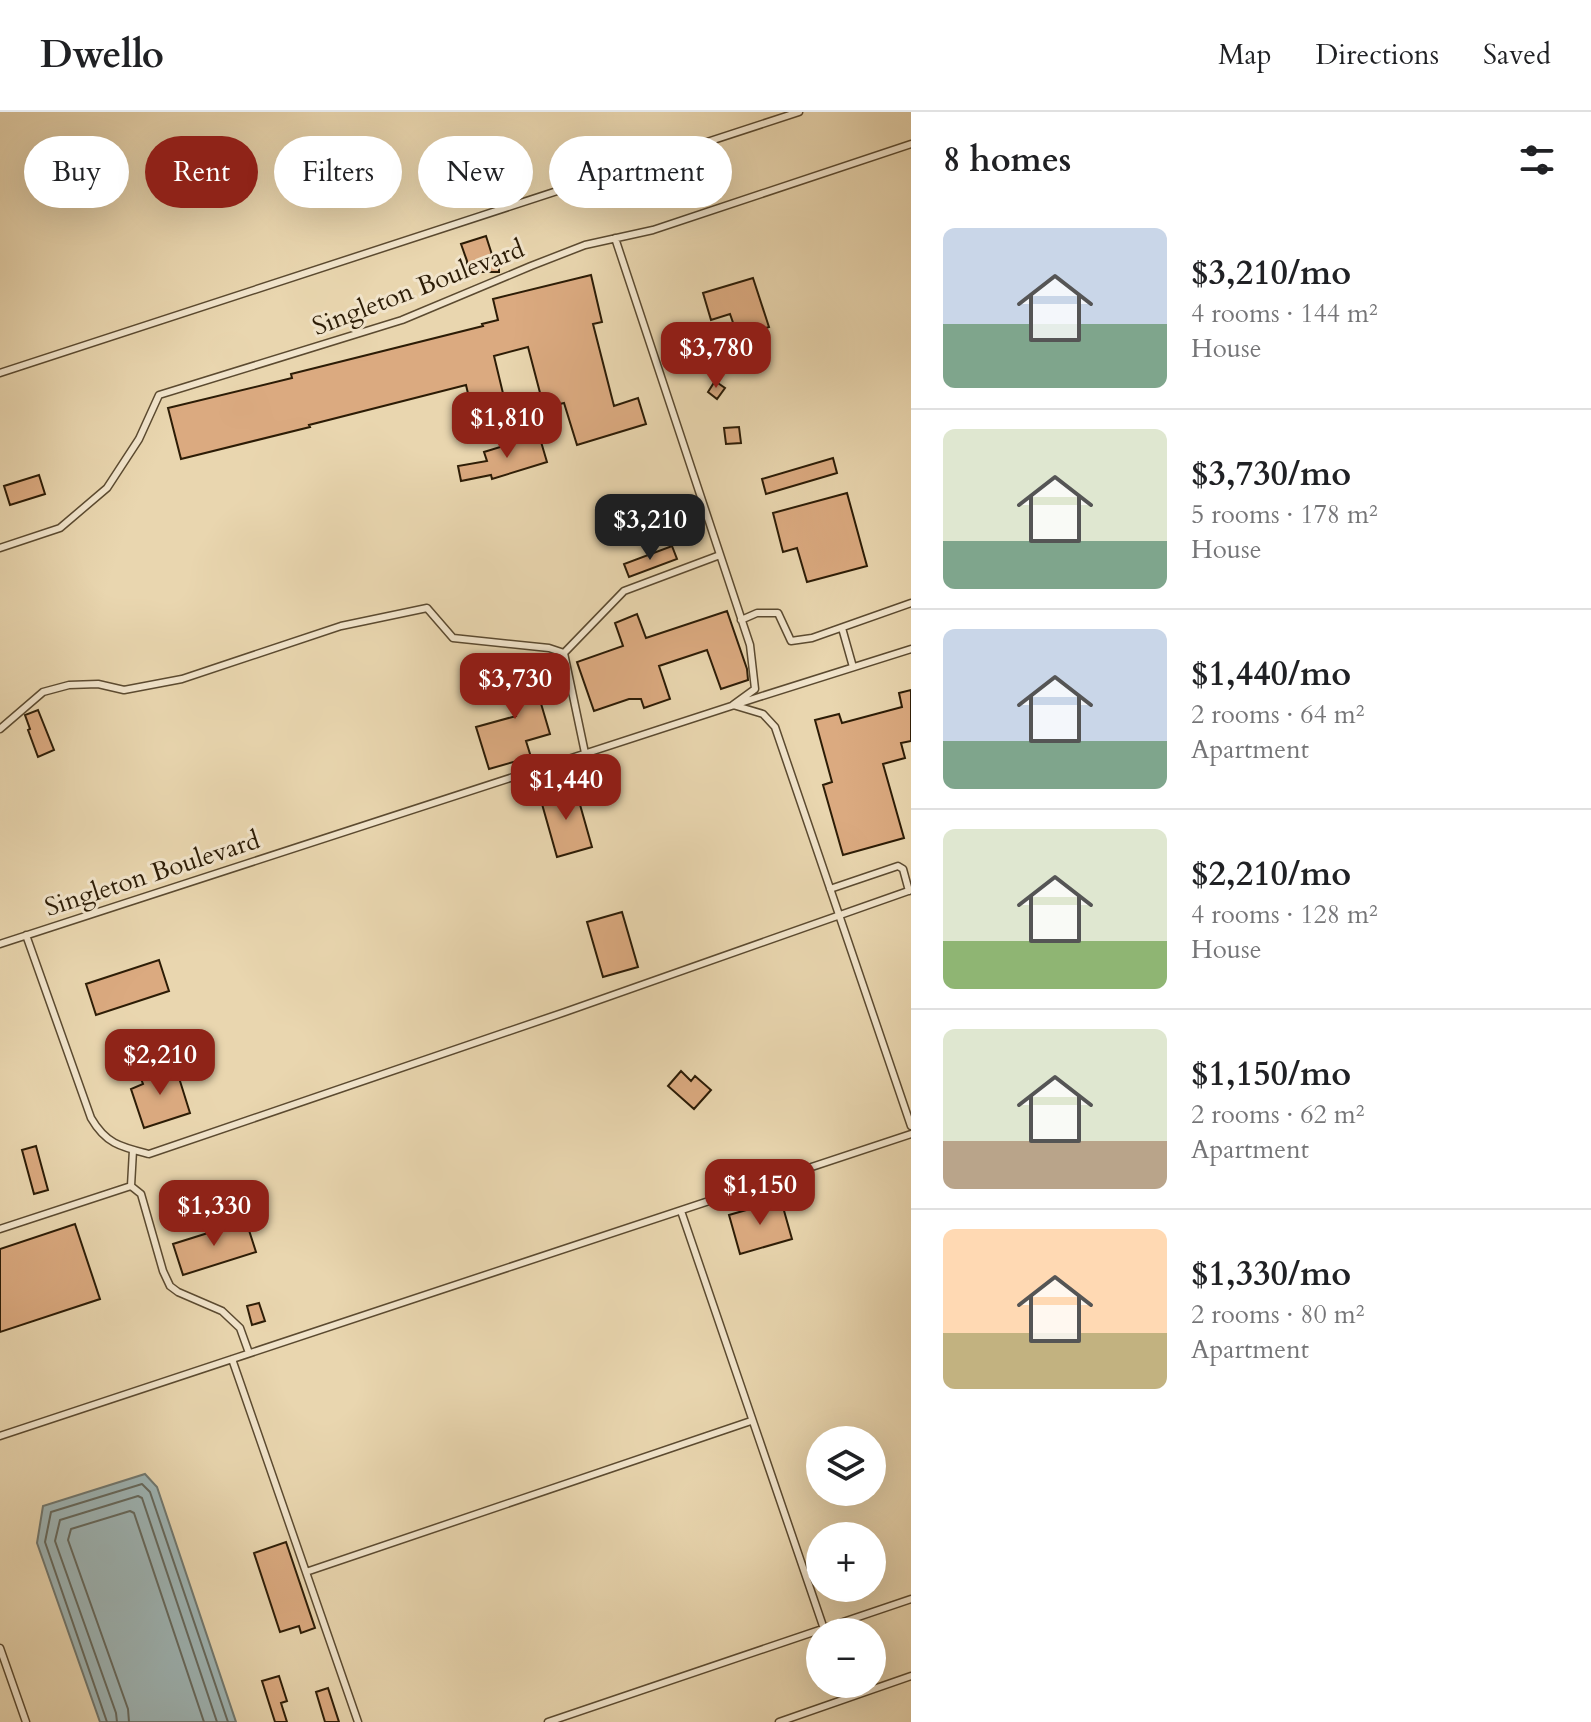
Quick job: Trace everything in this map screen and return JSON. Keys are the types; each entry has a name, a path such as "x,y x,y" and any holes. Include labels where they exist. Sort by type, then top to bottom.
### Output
{"lane":[{"path":"0,373 799,112"},
{"name":"Singleton Boulevard","path":"0,548 60,528 107,488 139,439 159,395 402,320 585,245 653,230 911,144"},
{"path":"615,238 750,645 755,689 733,705"},
{"path":"564,653 624,591 720,555"},
{"path":"741,620 757,613 778,613 791,641 812,638 911,603"},
{"path":"0,729 43,692 69,685 98,684 124,690 182,679 341,626 427,608 453,638 549,648 564,653"},
{"path":"842,628 853,667"},
{"name":"Singleton Boulevard","path":"0,944 911,649"},
{"path":"564,653 585,753"},
{"path":"733,705 763,714 775,727 911,1126"},
{"path":"26,935 91,1118 101,1134 123,1147 149,1154 550,1018 910,890 903,869 898,866 830,889"},
{"path":"0,1436 911,1134"},
{"path":"131,1186 133,1150"},
{"path":"0,1229 131,1186"},
{"path":"131,1186 141,1194 170,1286 222,1311 240,1328 249,1353"},
{"path":"681,1211 820,1618"},
{"path":"232,1359 358,1722"},
{"path":"306,1572 751,1421"},
{"path":"856,1618 911,1599"},
{"path":"548,1722 806,1635"},
{"path":"0,1648 25,1721"},
{"path":"779,1722 911,1676"}],"water":[{"path":"145,1474 157,1487 236,1722 100,1722 37,1543 43,1506"}],"building":[{"path":"486,236 494,261 499,261 499,272 467,272 461,244"},
{"path":"591,275 602,322 593,324 614,406 638,398 646,424 577,445 564,403 544,408 528,347 494,356 508,414 475,423 466,385 181,459 168,408 483,326 498,320 493,299"},
{"path":"753,278 769,327 738,337 730,314 711,320 703,293"},
{"path":"715,381 725,388 717,399 708,392"},
{"path":"739,427 741,443 726,444 724,428"},
{"path":"539,435 547,462 492,479 491,475 461,481 458,466 487,461 484,452"},
{"path":"833,458 837,473 766,494 762,479"},
{"path":"39,475 45,494 10,505 4,486"},
{"path":"847,493 867,566 807,582 797,548 783,552 773,513"},
{"path":"672,546 677,559 629,577 624,564"},
{"path":"727,611 748,680 721,689 707,650 659,666 670,699 644,708 641,699 629,699 594,711 577,662 623,646 615,623 637,614 646,638"},
{"path":"529,663 550,734 526,741 531,757 489,769 476,727 516,716 503,670"},
{"path":"911,690 911,741 901,743 905,758 883,764 904,838 843,855 823,785 832,782 815,720 839,714 842,723 902,707 899,693"},
{"path":"38,710 54,750 38,757 25,715"},
{"path":"575,787 592,847 557,857 540,797"},
{"path":"622,912 638,967 603,977 587,922"},
{"path":"159,960 169,991 96,1015 86,984"},
{"path":"175,1065 190,1113 144,1128 131,1089 143,1084 140,1076"},
{"path":"681,1071 691,1081 695,1076 711,1090 694,1109 668,1086"},
{"path":"36,1146 48,1190 34,1194 22,1150"},
{"path":"781,1200 792,1239 740,1254 729,1215"},
{"path":"246,1221 256,1252 183,1275 173,1244"},
{"path":"75,1224 100,1299 0,1332 0,1249"},
{"path":"259,1303 265,1321 252,1325 247,1306"},
{"path":"286,1542 315,1628 301,1633 299,1626 280,1632 254,1553"},
{"path":"279,1676 287,1701 281,1703 287,1722 275,1722 262,1681"},
{"path":"328,1688 339,1722 325,1722 316,1692"}]}
